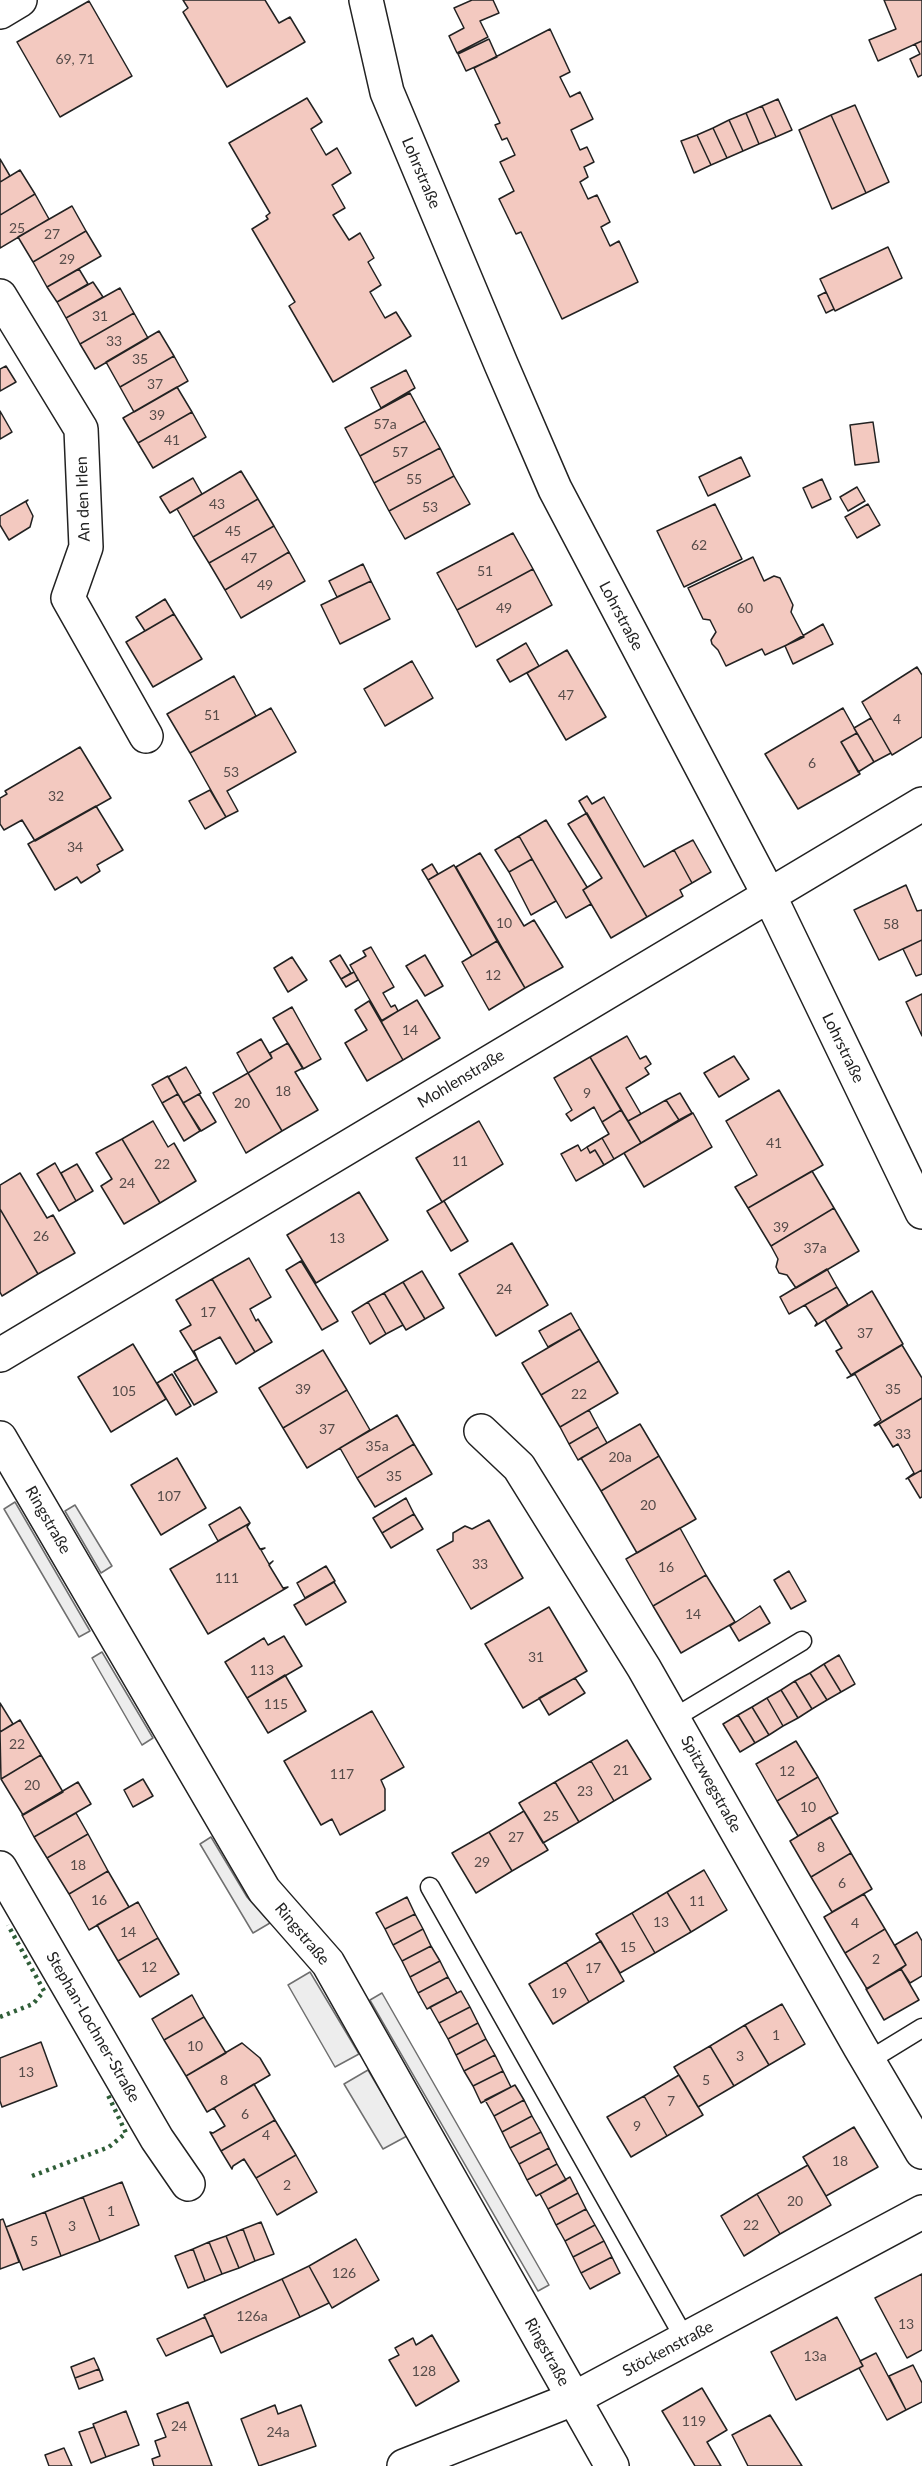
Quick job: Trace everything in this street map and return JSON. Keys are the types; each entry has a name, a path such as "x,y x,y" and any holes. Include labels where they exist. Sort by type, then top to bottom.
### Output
{"street":[{"path":"0,12 20,0"},
{"name":"Lohrstraße","path":"366,0 387,92 555,489 770,895 922,1212"},
{"name":"An den Irlen","path":"0,296 81,429 86,547 68,598 146,736"},
{"name":"Mohlenstraße","path":"0,1355 922,804"},
{"name":"Spitzwegstraße","path":"481,1431 519,1467 674,1718 922,2152"},
{"name":"Ringstraße","path":"0,1438 264,1890 328,1963 612,2466"},
{"name":"Stephan-Lochner-Straße","path":"0,1868 158,2139 188,2184"},
{"name":"Stöckenstraße","path":"404,2466 573,2399 922,2212"}],"lane":[{"path":"674,1718 802,1641"},
{"path":"429,1887 685,2339"},
{"path":"868,2061 922,2028"}],"shaded area":[{"path":"15,1502 90,1631 79,1637 4,1509"},
{"path":"75,1505 112,1566 101,1573 65,1511"},
{"path":"102,1652 153,1738 142,1745 92,1658"},
{"path":"211,1837 247,1897 270,1923 253,1933 200,1844"},
{"path":"310,1972 359,2054 335,2067 288,1985"},
{"path":"382,1993 549,2285 538,2291 370,2000"},
{"path":"368,2070 407,2136 383,2149 344,2084"}],"building":[{"path":"183,0 265,0 279,23 290,17 305,42 227,87 183,12 188,8"},
{"path":"472,0 493,0 499,13 480,21 488,37 457,53 449,36 464,28 454,8"},
{"path":"884,0 922,0 922,41 878,61 869,40 896,29"},
{"path":"89,1 132,76 60,117 17,42"},
{"path":"550,29 570,72 560,77 570,97 580,92 593,119 571,130 580,150 587,147 594,162 584,167 588,177 580,182 588,199 597,195 610,222 601,227 610,246 619,241 638,282 562,319 521,232 516,234 499,199 514,191 500,162 515,155 507,138 502,140 495,125 500,123 474,68"},
{"path":"489,39 497,57 466,71 458,54"},
{"path":"922,41 922,75 918,77 910,59 920,54 915,44"},
{"path":"307,98 322,122 311,129 326,155 337,148 351,173 332,185 345,208 333,215 349,240 360,233 374,258 368,262 381,285 370,292 385,318 396,312 411,336 333,382 289,306 295,302 252,229 268,219 266,216 270,213 229,143"},
{"path":"778,99 792,130 776,137 762,106"},
{"path":"855,105 889,182 866,193 831,115"},
{"path":"762,106 776,137 759,144 746,113"},
{"path":"746,113 759,144 743,151 729,120"},
{"path":"831,115 866,193 832,209 799,130"},
{"path":"729,120 743,151 727,158 713,128"},
{"path":"713,128 727,158 711,165 697,135"},
{"path":"697,135 711,165 694,173 681,141"},
{"path":"0,159 10,176 0,182"},
{"path":"20,170 35,194 0,215 0,182"},
{"path":"35,194 49,219 0,248 0,215"},
{"path":"72,206 86,231 33,262 18,237"},
{"path":"86,231 101,256 47,287 33,262"},
{"path":"888,247 902,278 835,311 820,279"},
{"path":"79,269 88,284 57,302 47,287"},
{"path":"93,282 103,297 66,318 57,302"},
{"path":"120,288 134,313 80,344 66,318"},
{"path":"826,292 834,309 826,313 818,296"},
{"path":"134,313 148,338 95,369 80,344"},
{"path":"159,331 174,356 120,387 106,362"},
{"path":"174,356 188,381 134,412 120,387"},
{"path":"6,366 16,382 0,391 0,369"},
{"path":"406,370 415,388 381,408 371,388"},
{"path":"177,387 192,412 138,443 123,418"},
{"path":"410,393 425,421 360,456 345,428"},
{"path":"0,411 12,432 0,439"},
{"path":"192,412 206,437 153,468 138,443"},
{"path":"425,421 440,448 374,483 360,456"},
{"path":"873,422 879,462 855,465 850,425"},
{"path":"440,448 454,476 389,511 374,483"},
{"path":"741,457 750,476 708,496 699,477"},
{"path":"241,471 258,499 193,537 177,509"},
{"path":"454,476 470,504 405,539 389,511"},
{"path":"193,478 202,494 170,513 160,497"},
{"path":"822,479 831,499 812,508 803,488"},
{"path":"857,487 865,501 848,511 840,497"},
{"path":"258,499 274,526 209,563 193,537"},
{"path":"28,500 26,502 33,516 30,527 9,540 0,525 0,516"},
{"path":"715,504 742,559 684,587 657,531"},
{"path":"868,504 880,525 857,538 845,517"},
{"path":"274,526 289,552 225,590 209,563"},
{"path":"513,533 533,569 457,610 437,573"},
{"path":"289,552 305,581 241,618 225,590"},
{"path":"753,557 764,581 774,576 780,578 793,605 791,612 804,637 765,655 762,649 726,666 718,650 712,644 711,640 716,632 710,620 703,619 688,588"},
{"path":"363,564 371,581 337,597 329,581"},
{"path":"533,569 552,605 476,647 457,610"},
{"path":"371,581 390,619 340,644 321,605"},
{"path":"165,599 174,614 145,631 136,617"},
{"path":"174,614 202,659 153,687 126,642"},
{"path":"823,624 833,644 793,664 785,646"},
{"path":"526,643 539,666 510,682 497,660"},
{"path":"567,650 606,717 566,740 527,673"},
{"path":"412,661 433,698 385,726 364,689"},
{"path":"917,667 922,675 922,737 892,755 862,702"},
{"path":"234,676 256,716 190,753 167,714"},
{"path":"271,708 296,752 227,791 238,811 226,817 190,753"},
{"path":"843,708 857,733 841,742 860,774 798,809 765,754"},
{"path":"871,718 891,753 874,762 854,728"},
{"path":"857,733 874,762 858,772 841,742"},
{"path":"80,747 111,798 35,841 22,820 4,830 0,824 0,798 7,794 5,791"},
{"path":"210,790 226,817 205,829 189,801"},
{"path":"587,796 592,804 604,797 644,867 674,850 692,883 680,890 683,896 647,917 579,801"},
{"path":"96,806 123,850 97,865 100,871 81,883 77,877 55,890 28,844"},
{"path":"587,813 647,917 611,938 583,890 602,878 568,824"},
{"path":"546,820 587,887 583,890 591,904 566,918 519,836"},
{"path":"519,836 532,859 509,872 495,850"},
{"path":"693,840 711,872 692,883 674,850"},
{"path":"480,853 524,926 534,920 563,967 525,988 456,867"},
{"path":"532,859 556,901 531,915 509,872"},
{"path":"432,864 438,874 428,880 422,870"},
{"path":"454,865 497,941 472,956 428,880"},
{"path":"906,885 917,911 922,910 922,940 879,960 854,910"},
{"path":"922,940 922,974 916,976 903,949"},
{"path":"497,941 525,988 489,1010 462,962"},
{"path":"371,947 394,987 383,993 391,1007 395,1005 398,1011 382,1021 350,965 366,956 363,951"},
{"path":"340,955 351,973 341,979 330,961"},
{"path":"425,955 443,986 425,996 406,966"},
{"path":"292,957 307,980 288,992 274,968"},
{"path":"354,972 358,980 346,987 341,979"},
{"path":"922,994 922,1036 906,1002"},
{"path":"417,1000 440,1038 403,1060 381,1021"},
{"path":"369,1001 403,1060 367,1081 345,1043 367,1030 355,1010"},
{"path":"292,1007 321,1059 303,1069 273,1018"},
{"path":"627,1036 640,1059 646,1056 651,1064 645,1068 649,1074 626,1088 641,1114 628,1121 590,1057"},
{"path":"261,1039 272,1058 248,1073 237,1053"},
{"path":"288,1043 303,1068 295,1072 318,1110 282,1131 248,1073 272,1058 270,1053"},
{"path":"734,1056 749,1079 719,1097 704,1073"},
{"path":"590,1057 621,1110 602,1122 594,1107 571,1121 566,1114 572,1110 554,1078"},
{"path":"186,1067 201,1093 183,1103 168,1077"},
{"path":"248,1073 282,1131 246,1153 213,1093"},
{"path":"168,1076 178,1094 162,1103 152,1085"},
{"path":"779,1090 823,1165 748,1208 735,1187 757,1175 726,1121"},
{"path":"680,1093 692,1113 679,1120 666,1100"},
{"path":"178,1094 200,1131 184,1141 162,1103"},
{"path":"199,1094 216,1122 201,1131 183,1103"},
{"path":"666,1100 679,1120 641,1143 628,1121"},
{"path":"621,1110 641,1143 614,1159 602,1138 609,1134 602,1122"},
{"path":"693,1113 712,1147 644,1187 624,1153"},
{"path":"153,1121 168,1147 174,1143 196,1181 160,1203 122,1139"},
{"path":"479,1121 503,1164 442,1202 416,1158"},
{"path":"602,1138 614,1159 604,1165 595,1150 590,1153 587,1147"},
{"path":"122,1139 160,1203 124,1224 101,1186 112,1179 96,1153"},
{"path":"578,1145 581,1151 587,1147 590,1153 595,1150 604,1165 576,1181 561,1154"},
{"path":"55,1163 76,1201 59,1211 37,1174"},
{"path":"77,1164 93,1191 76,1201 61,1173"},
{"path":"812,1171 834,1208 771,1246 748,1208"},
{"path":"20,1173 47,1218 53,1215 75,1253 38,1274 0,1209 0,1185"},
{"path":"359,1192 388,1240 316,1283 287,1235"},
{"path":"444,1201 468,1241 451,1251 427,1211"},
{"path":"834,1208 859,1251 796,1288 787,1275 779,1273 776,1267 778,1259 771,1246"},
{"path":"0,1209 38,1274 2,1296 0,1292"},
{"path":"512,1243 548,1305 496,1336 459,1274"},
{"path":"249,1258 271,1297 250,1309 272,1342 255,1352 212,1279"},
{"path":"301,1261 338,1321 322,1330 286,1270"},
{"path":"827,1269 837,1287 789,1314 780,1297"},
{"path":"422,1271 444,1308 425,1319 403,1282"},
{"path":"212,1279 255,1352 236,1364 220,1337 194,1351 198,1360 180,1331 191,1325 176,1300"},
{"path":"403,1282 425,1319 406,1330 384,1293"},
{"path":"837,1287 848,1305 815,1326 817,1323 805,1305"},
{"path":"872,1291 903,1344 851,1375 836,1351 842,1348 825,1320"},
{"path":"384,1293 403,1325 386,1334 368,1302"},
{"path":"368,1302 386,1334 370,1344 352,1312"},
{"path":"571,1313 580,1329 548,1347 539,1331"},
{"path":"580,1329 599,1361 541,1395 522,1363"},
{"path":"133,1344 166,1399 111,1432 78,1377"},
{"path":"902,1345 922,1378 922,1398 875,1426 881,1420 855,1374 847,1378"},
{"path":"323,1350 347,1390 283,1428 259,1388"},
{"path":"197,1359 217,1392 194,1405 174,1372"},
{"path":"599,1361 618,1393 560,1427 541,1395"},
{"path":"172,1374 191,1406 176,1415 157,1383"},
{"path":"347,1390 370,1430 307,1468 283,1428"},
{"path":"922,1398 922,1470 906,1479 914,1473 898,1444 893,1447 879,1424"},
{"path":"589,1410 598,1427 569,1444 560,1427"},
{"path":"397,1415 414,1444 357,1478 340,1448"},
{"path":"640,1424 659,1456 601,1491 581,1458"},
{"path":"598,1427 607,1443 578,1460 569,1444"},
{"path":"414,1444 432,1474 375,1507 357,1478"},
{"path":"659,1456 696,1519 637,1553 601,1491"},
{"path":"177,1458 206,1508 161,1535 131,1485"},
{"path":"922,1470 922,1497 920,1498 908,1478"},
{"path":"406,1498 414,1514 382,1533 373,1518"},
{"path":"240,1507 250,1523 218,1541 209,1525"},
{"path":"414,1514 423,1529 391,1548 382,1533"},
{"path":"489,1520 523,1578 471,1609 437,1550 453,1541 453,1533 465,1526 472,1529"},
{"path":"250,1523 247,1527 260,1549 265,1548 261,1550 269,1564 273,1561 269,1565 283,1588 288,1587 208,1634 170,1569"},
{"path":"680,1528 706,1575 653,1606 626,1559"},
{"path":"326,1566 335,1581 305,1598 297,1583"},
{"path":"789,1571 806,1601 791,1609 774,1580"},
{"path":"706,1575 735,1622 681,1653 653,1606"},
{"path":"334,1582 346,1602 306,1625 294,1605"},
{"path":"760,1606 770,1623 739,1641 730,1626"},
{"path":"549,1607 587,1671 523,1708 485,1644"},
{"path":"284,1636 302,1666 247,1698 225,1662 264,1638 268,1645"},
{"path":"839,1655 855,1684 841,1692 824,1664"},
{"path":"824,1664 841,1692 827,1700 810,1673"},
{"path":"810,1673 827,1700 812,1709 795,1681"},
{"path":"285,1675 306,1711 268,1733 247,1698"},
{"path":"575,1678 585,1693 549,1715 539,1698"},
{"path":"795,1681 812,1709 798,1718 781,1690"},
{"path":"781,1690 798,1718 783,1726 767,1698"},
{"path":"767,1698 783,1726 769,1735 752,1707"},
{"path":"0,1703 13,1724 0,1732"},
{"path":"752,1707 769,1735 755,1743 738,1715"},
{"path":"372,1711 404,1767 381,1780 385,1789 385,1810 340,1835 332,1819 321,1825 284,1761"},
{"path":"738,1715 755,1743 740,1752 723,1724"},
{"path":"20,1720 41,1755 1,1779 0,1732"},
{"path":"627,1740 651,1779 614,1801 591,1761"},
{"path":"796,1741 818,1777 777,1801 756,1764"},
{"path":"41,1755 63,1792 23,1815 1,1779"},
{"path":"591,1761 614,1801 579,1822 555,1782"},
{"path":"818,1777 838,1813 798,1836 777,1801"},
{"path":"143,1779 153,1796 133,1807 124,1790"},
{"path":"78,1782 91,1804 34,1837 22,1815"},
{"path":"555,1782 579,1822 543,1843 519,1803"},
{"path":"524,1811 548,1850 512,1871 489,1832"},
{"path":"76,1813 88,1834 47,1858 34,1837"},
{"path":"830,1817 851,1853 811,1877 790,1841"},
{"path":"489,1832 512,1871 476,1893 452,1853"},
{"path":"88,1834 108,1871 69,1894 47,1858"},
{"path":"851,1853 872,1889 832,1912 811,1877"},
{"path":"704,1870 727,1910 691,1932 667,1892"},
{"path":"108,1871 129,1907 89,1930 69,1894"},
{"path":"667,1892 691,1932 655,1953 632,1913"},
{"path":"864,1894 885,1929 845,1953 824,1917"},
{"path":"407,1897 415,1914 385,1929 376,1913"},
{"path":"138,1902 158,1938 118,1961 97,1925"},
{"path":"632,1913 655,1953 620,1973 596,1934"},
{"path":"415,1914 423,1929 393,1945 385,1929"},
{"path":"423,1929 431,1946 402,1961 393,1945"},
{"path":"885,1929 906,1965 867,1989 845,1953"},
{"path":"917,1932 922,1941 922,1976 910,1983 901,1969 906,1965 895,1945"},
{"path":"158,1938 179,1974 140,1997 118,1961"},
{"path":"601,1941 624,1981 589,2002 566,1962"},
{"path":"431,1946 440,1961 410,1977 402,1961"},
{"path":"440,1961 448,1977 418,1993 410,1977"},
{"path":"566,1962 589,2002 553,2024 529,1984"},
{"path":"901,1969 919,2000 884,2020 866,1989"},
{"path":"448,1977 457,1993 427,2009 418,1993"},
{"path":"461,1991 470,2007 439,2023 430,2007"},
{"path":"192,1995 204,2017 164,2040 152,2019"},
{"path":"782,2004 805,2044 769,2065 745,2025"},
{"path":"470,2007 478,2023 448,2039 439,2023"},
{"path":"204,2017 226,2053 186,2076 164,2040"},
{"path":"478,2023 486,2039 456,2055 448,2039"},
{"path":"745,2025 769,2065 734,2086 710,2046"},
{"path":"486,2039 495,2055 464,2071 456,2055"},
{"path":"41,2042 57,2086 2,2107 0,2058"},
{"path":"242,2043 260,2058 270,2075 207,2112 186,2076"},
{"path":"710,2046 734,2086 698,2107 674,2067"},
{"path":"495,2055 503,2071 473,2086 464,2071"},
{"path":"503,2071 511,2087 481,2103 473,2086"},
{"path":"679,2075 703,2115 667,2136 644,2096"},
{"path":"254,2084 275,2120 221,2151 210,2132 213,2133 225,2126 214,2108"},
{"path":"515,2085 524,2100 494,2116 485,2100"},
{"path":"644,2096 667,2136 631,2157 607,2117"},
{"path":"524,2100 532,2116 502,2132 494,2116"},
{"path":"532,2116 541,2132 510,2148 502,2132"},
{"path":"275,2120 296,2155 256,2178 244,2159 232,2169 221,2151"},
{"path":"854,2127 878,2167 826,2196 803,2157"},
{"path":"541,2132 549,2148 519,2164 510,2148"},
{"path":"549,2148 557,2164 527,2180 519,2164"},
{"path":"296,2155 317,2192 277,2215 256,2178"},
{"path":"557,2164 566,2180 536,2196 527,2180"},
{"path":"808,2165 831,2205 780,2234 757,2194"},
{"path":"570,2177 578,2193 548,2209 540,2194"},
{"path":"122,2182 139,2225 100,2241 83,2197"},
{"path":"578,2193 586,2209 556,2225 548,2209"},
{"path":"757,2194 780,2234 744,2256 721,2216"},
{"path":"83,2197 100,2241 61,2256 45,2212"},
{"path":"586,2209 595,2225 565,2241 556,2225"},
{"path":"45,2212 61,2256 23,2270 6,2227"},
{"path":"3,2219 19,2262 0,2269 0,2220"},
{"path":"261,2222 274,2254 255,2261 243,2229"},
{"path":"595,2225 604,2241 573,2257 565,2241"},
{"path":"243,2229 255,2261 239,2268 226,2236"},
{"path":"226,2236 239,2268 222,2274 209,2242"},
{"path":"356,2239 379,2280 332,2308 309,2266"},
{"path":"604,2241 612,2257 581,2273 573,2257"},
{"path":"209,2242 222,2274 205,2281 193,2249"},
{"path":"193,2249 205,2281 188,2288 175,2256"},
{"path":"612,2257 620,2273 590,2289 581,2273"},
{"path":"309,2266 329,2303 300,2317 282,2279"},
{"path":"922,2274 922,2350 907,2358 875,2298"},
{"path":"282,2279 300,2317 221,2353 204,2315"},
{"path":"205,2317 213,2335 166,2356 157,2339"},
{"path":"837,2317 863,2366 796,2400 771,2352"},
{"path":"432,2335 459,2381 416,2406 389,2360 399,2355 395,2348 413,2338 416,2345"},
{"path":"876,2353 906,2410 887,2420 859,2368 863,2366 860,2361"},
{"path":"94,2358 99,2369 75,2378 71,2367"},
{"path":"913,2365 922,2383 922,2402 906,2410 889,2376"},
{"path":"99,2369 103,2380 79,2389 75,2378"},
{"path":"702,2388 727,2430 707,2442 721,2466 695,2466 662,2411"},
{"path":"188,2402 212,2466 154,2466 152,2459 160,2456 155,2441 166,2437 157,2414"},
{"path":"275,2405 278,2414 301,2405 316,2446 259,2466 241,2419"},
{"path":"126,2411 139,2445 106,2457 93,2424"},
{"path":"770,2415 802,2466 748,2466 732,2435"},
{"path":"94,2427 106,2457 91,2463 79,2432"},
{"path":"64,2448 72,2466 49,2466 45,2455"}],"hedge":[{"path":"0,2017 33,2004 44,1991 8,1925"},
{"path":"32,2176 109,2147 126,2133 108,2095"}]}
